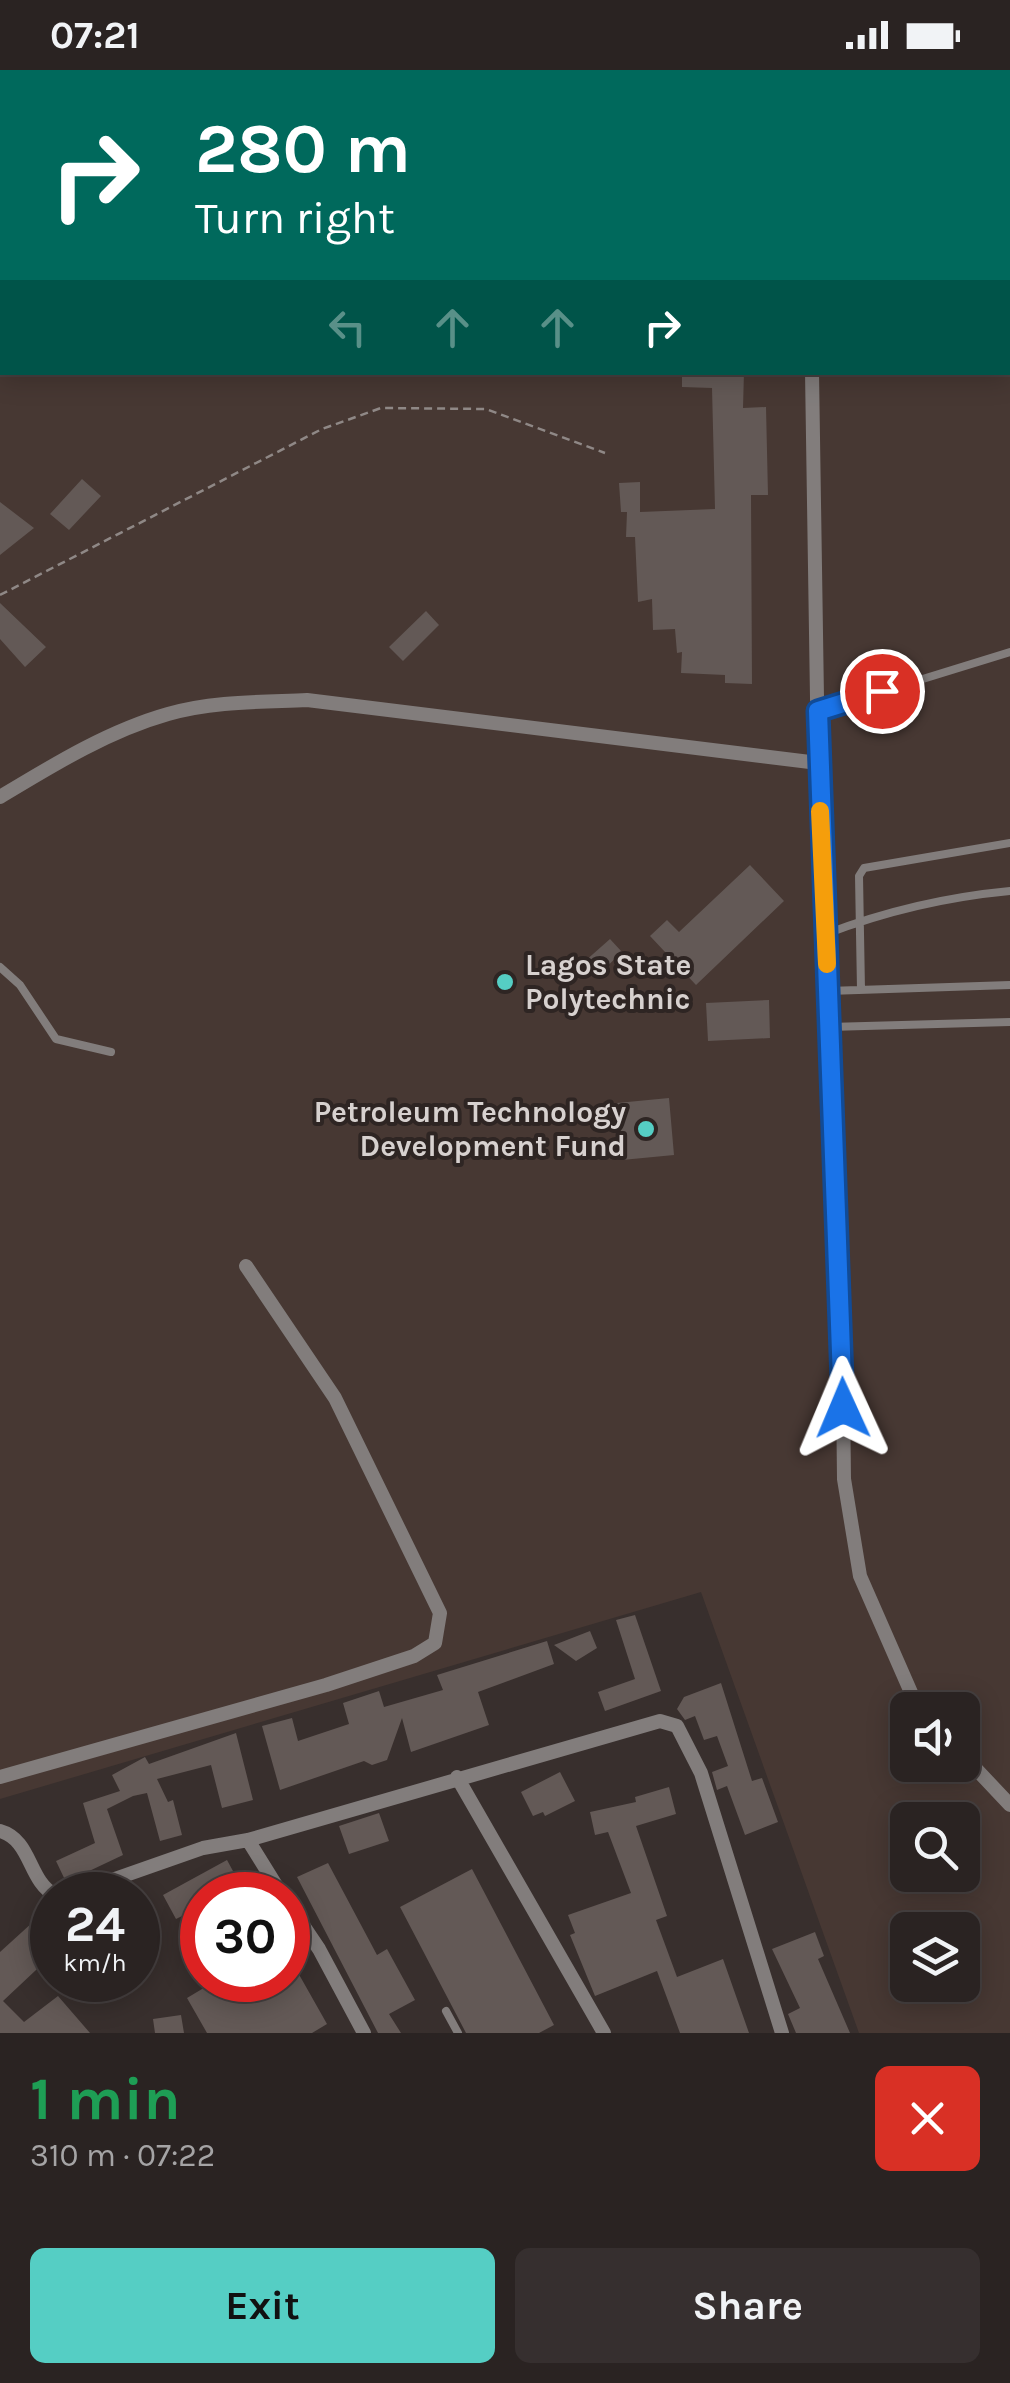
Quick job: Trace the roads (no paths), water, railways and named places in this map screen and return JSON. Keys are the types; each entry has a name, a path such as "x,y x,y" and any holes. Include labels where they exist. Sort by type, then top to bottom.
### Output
{"street":[{"path":"812,375 818,763 842,1303 844,1478 860,1576 911,1692"},
{"path":"0,797 107,737 170,713 238,703 308,700 818,763"},
{"path":"0,1777 326,1684 414,1656 435,1643 440,1613 334,1398 246,1266"},
{"path":"135,1872 203,1848 248,1840 457,1776 660,1721 676,1726 701,1773 782,2033"},
{"path":"980,1773 1010,1804"},
{"path":"457,1776 604,2033"},
{"path":"0,1830 18,1841 35,1872"},
{"path":"248,1840 268,1872"},
{"path":"310,1936 364,2033"}],"lane":[{"path":"818,711 1010,652"},
{"path":"861,990 859,876 864,868 1010,843"},
{"path":"826,934 860,921 960,896 1010,891"},
{"path":"0,967 20,985 56,1040 112,1052"},
{"path":"828,992 1010,984"},
{"path":"829,1027 1010,1022"},
{"path":"446,2010 458,2033"}],"place":[{"name":"Lagos State Polytechnic","path":"505,982"},
{"name":"Petroleum Technology Development Fund","path":"646,1129"}]}
